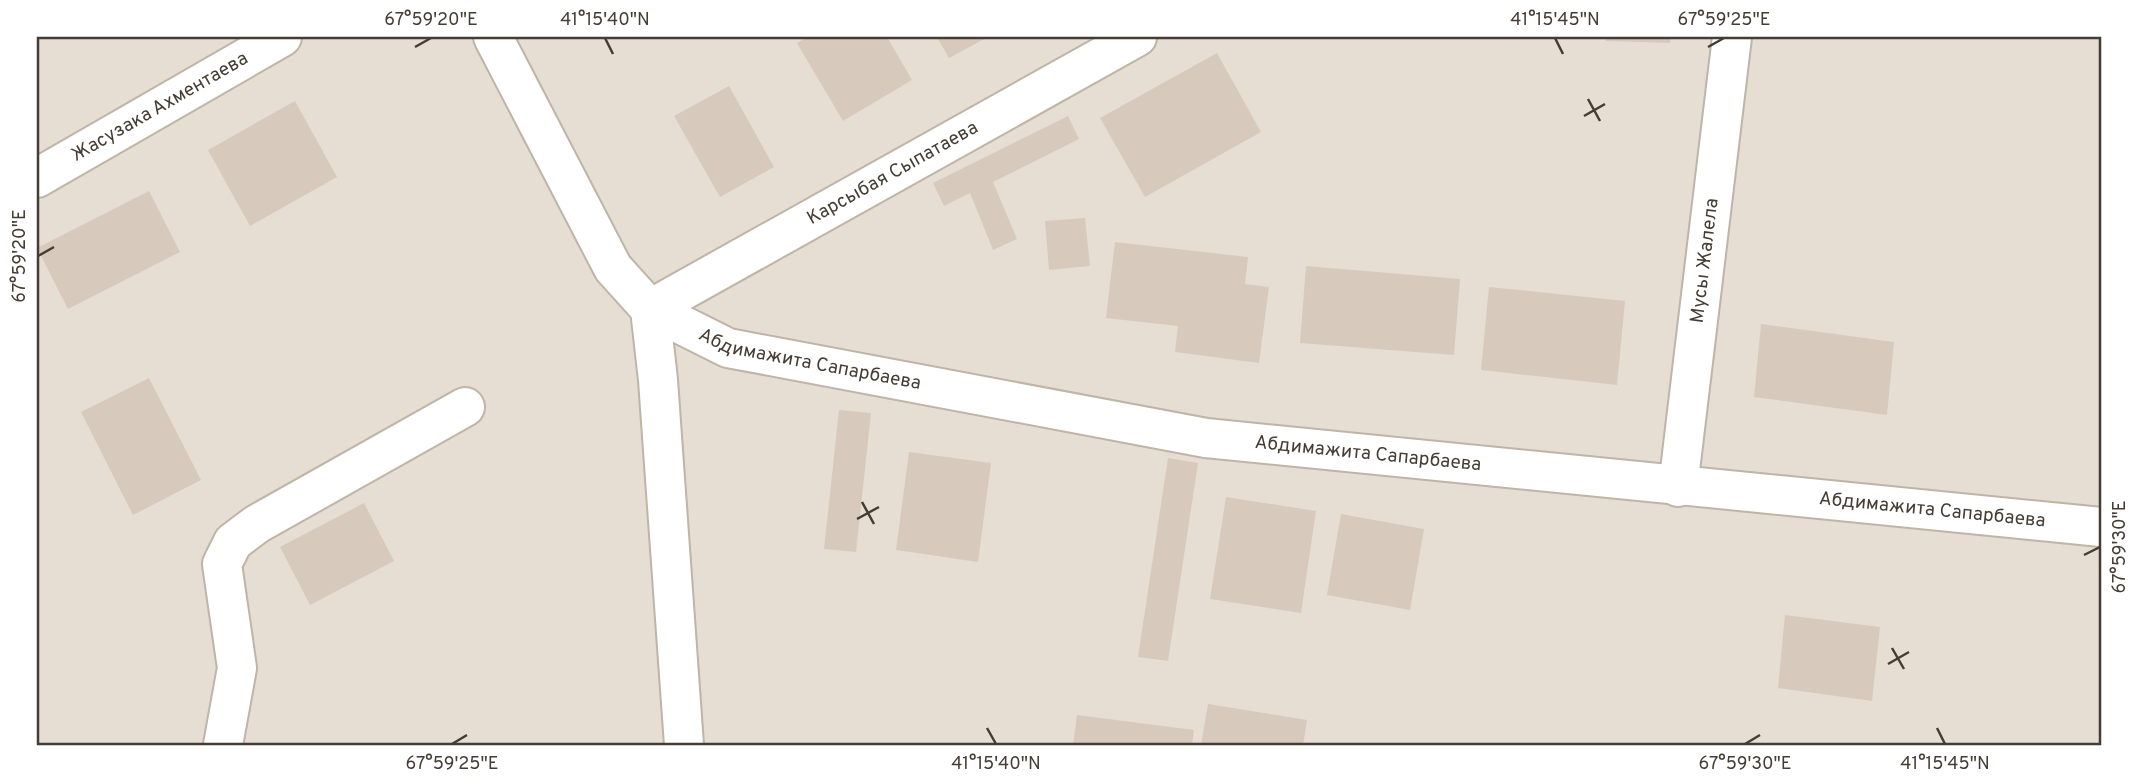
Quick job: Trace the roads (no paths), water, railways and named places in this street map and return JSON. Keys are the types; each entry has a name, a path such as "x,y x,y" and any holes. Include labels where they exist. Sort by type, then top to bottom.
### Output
{"street":[{"name":"Жасузака Ахментаева","path":"37,178 282,37"},
{"name":"Абдимажита Сапарбаева","path":"493,37 613,268 650,309 728,348 1206,438 2101,527"},
{"name":"Карсыбая Сыпатаева","path":"650,309 1137,37"},
{"name":"Мусы Жалела","path":"1678,487 1732,37"},
{"path":"650,309 658,380 684,745"},
{"path":"223,745 237,668 222,565 233,542 257,524 465,407"}]}
